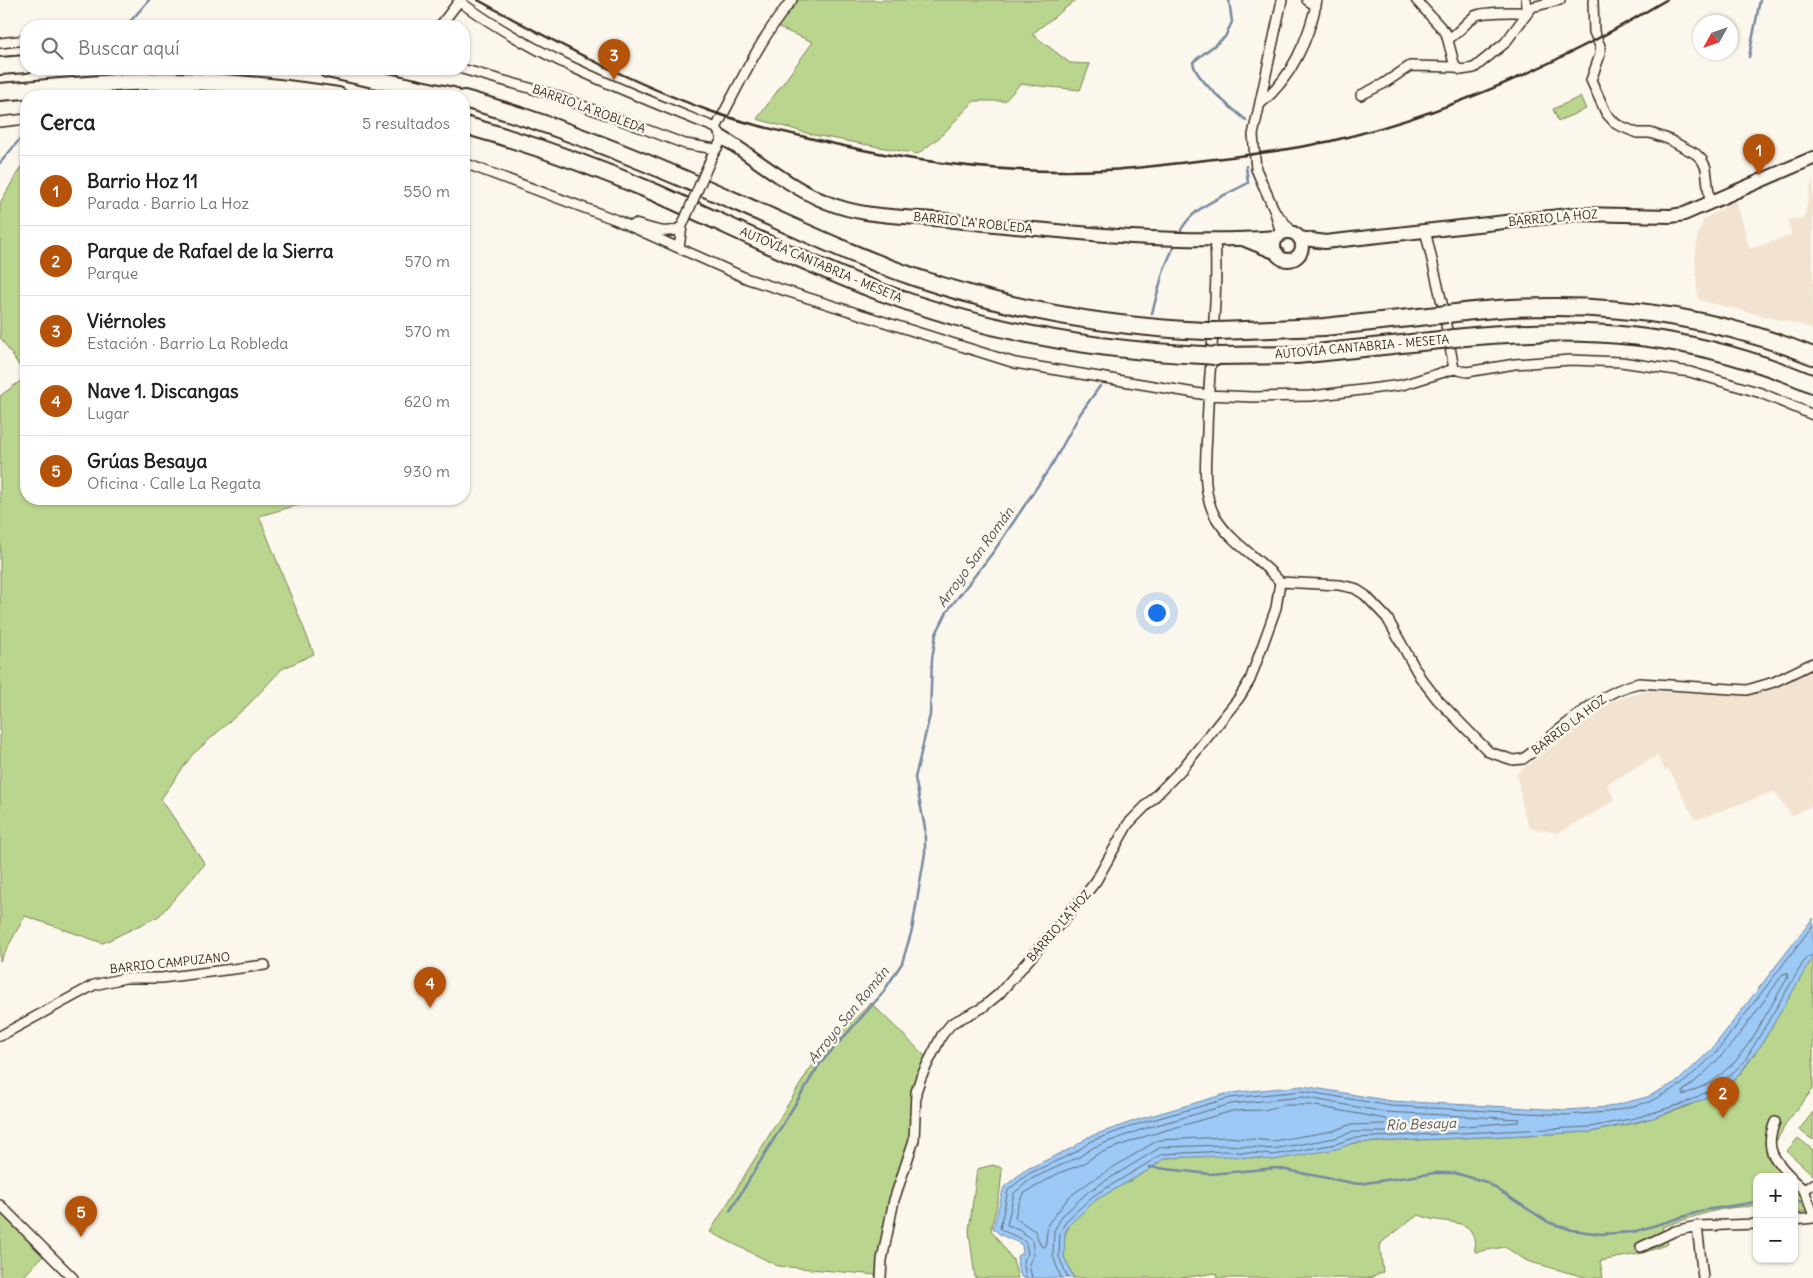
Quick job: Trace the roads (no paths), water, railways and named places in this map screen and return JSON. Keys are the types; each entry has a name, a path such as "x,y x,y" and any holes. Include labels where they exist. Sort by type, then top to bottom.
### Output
{"highway":[{"path":"0,66 20,64"},
{"path":"355,75 425,90"},
{"path":"25,90 101,84 183,81 250,84 294,90"},
{"path":"0,92 20,90"},
{"name":"AUTOVÍA CANTABRIA - MESETA","path":"470,101 586,138 651,164 848,252 931,283 1056,314 1128,325 1212,331 1324,327 1537,306 1632,309 1682,317 1734,329 1813,356"},
{"name":"AUTOVÍA CANTABRIA - MESETA","path":"470,127 532,146 614,176 858,283 943,313 1007,330 1072,343 1140,351 1209,355 1304,354 1447,339 1560,331 1640,336 1692,345 1734,355 1813,384"}],"street":[{"path":"679,248 682,226 714,153 719,133 751,62 780,14 792,0"},
{"path":"1282,0 1253,135 1256,169 1275,212 1288,236 1302,244 1300,253 1289,260 1276,253 1275,244 1288,236"},
{"path":"1260,104 1274,93 1294,63 1307,34 1316,3 1307,0"},
{"path":"1416,0 1448,39 1455,66 1460,70 1468,70 1478,65 1505,43 1519,27 1526,12 1526,0"},
{"path":"1526,12 1532,7 1560,0"},
{"path":"1592,0 1594,32 1600,46 1600,55 1591,80 1606,113 1624,128 1668,139 1696,154 1706,168 1710,203"},
{"path":"445,20 460,1"},
{"name":"BARRIO LA ROBLEDA","path":"460,1 494,25 554,58 719,133 798,187 826,202 846,208 880,215 1072,234 1215,239 1288,236"},
{"path":"1448,39 1458,33 1478,14 1516,10 1526,12"},
{"path":"0,43 20,41"},
{"path":"1361,95 1384,84 1410,66 1455,66"},
{"name":"BARRIO LA ROBLEDA","path":"470,71 552,94 714,153"},
{"path":"0,122 20,119"},
{"name":"BARRIO LA HOZ","path":"1288,236 1325,242 1577,214 1670,216 1684,214 1813,158"},
{"path":"470,165 614,219 748,279 1015,363 1207,395 1253,397 1311,396 1362,390 1402,384 1454,369 1467,372 1515,364 1571,360 1621,362 1690,372 1761,393 1813,415"},
{"path":"614,219 668,232 678,230 682,226"},
{"path":"1425,230 1442,303 1454,369"},
{"path":"1215,239 1214,315 1207,395 1208,498 1216,517 1229,534 1280,582"},
{"name":"BARRIO LA ROBLEDA","path":"1243,239 1276,253"},
{"name":"BARRIO LA HOZ","path":"1300,253 1325,242"},
{"name":"BARRIO LA HOZ","path":"881,1278 882,1260 894,1200 914,1140 918,1084 938,1043 952,1023 982,1008 999,994 1069,916 1096,881 1128,824 1170,782 1229,714 1250,680 1276,608 1280,582 1339,585 1354,588 1365,595 1387,618 1420,677 1437,699 1489,752 1513,760 1523,760 1598,702 1627,686 1639,683 1747,690 1774,682 1813,663"},
{"name":"BARRIO CAMPUZANO","path":"0,1036 94,985 109,981 161,978 265,965"},
{"path":"1776,1122 1770,1134 1772,1152 1774,1159 1786,1173"},
{"path":"1805,1192 1813,1184"},
{"path":"1798,1185 1805,1192 1812,1211"},
{"path":"0,1204 73,1278"},
{"path":"1798,1220 1813,1218"},
{"path":"1641,1247 1674,1231 1697,1226 1753,1224"},
{"path":"1697,1226 1703,1278"}],"water":[{"name":"Río Besaya","path":"1813,918 1813,957 1761,1045 1736,1078 1702,1100 1653,1118 1591,1132 1353,1143 1337,1149 1274,1160 1227,1156 1165,1158 1147,1171 1096,1200 1071,1223 1065,1232 1064,1257 1074,1278 1022,1278 1018,1269 1017,1256 1023,1253 1022,1245 999,1234 993,1228 1004,1187 1025,1170 1074,1147 1088,1137 1140,1119 1229,1093 1303,1086 1391,1101 1567,1110 1608,1107 1647,1097 1678,1081 1711,1050"}],"waterway":[{"path":"132,20 149,0"},
{"name":"Arroyo San Román","path":"1229,0 1232,22 1225,37 1193,62 1195,69 1207,85 1246,120"},
{"path":"1749,57 1760,0"},
{"path":"0,163 20,139"},
{"name":"Arroyo San Román","path":"1179,234 1184,224 1200,209 1248,183 1246,166"},
{"name":"Arroyo San Román","path":"1152,313 1164,269 1175,244"},
{"name":"Arroyo San Román","path":"730,1211 819,1065 882,994 902,963 912,930 925,853 925,828 915,778 930,715 932,659 936,634 948,610 994,551 1053,463 1080,414 1100,386"},
{"path":"1149,1167 1210,1174 1276,1168 1358,1184 1435,1173 1455,1173 1486,1182 1548,1222 1572,1230 1601,1234 1633,1232 1705,1210 1753,1203"},
{"path":"1798,1201 1807,1202"}],"railway":[{"path":"478,0 621,74 680,100 744,122 838,145 914,159 991,168 1068,171 1137,168 1224,158 1296,148 1375,129 1419,116 1504,83 1587,44 1666,0"}],"place":[{"name":"Viérnoles","path":"614,80"},
{"name":"Barrio Hoz 11","path":"1759,175"},
{"name":"Nave 1. Discangas","path":"430,1008"},
{"name":"Parque de Rafael de la Sierra","path":"1723,1118"},
{"name":"Grúas Besaya","path":"81,1237"}]}
